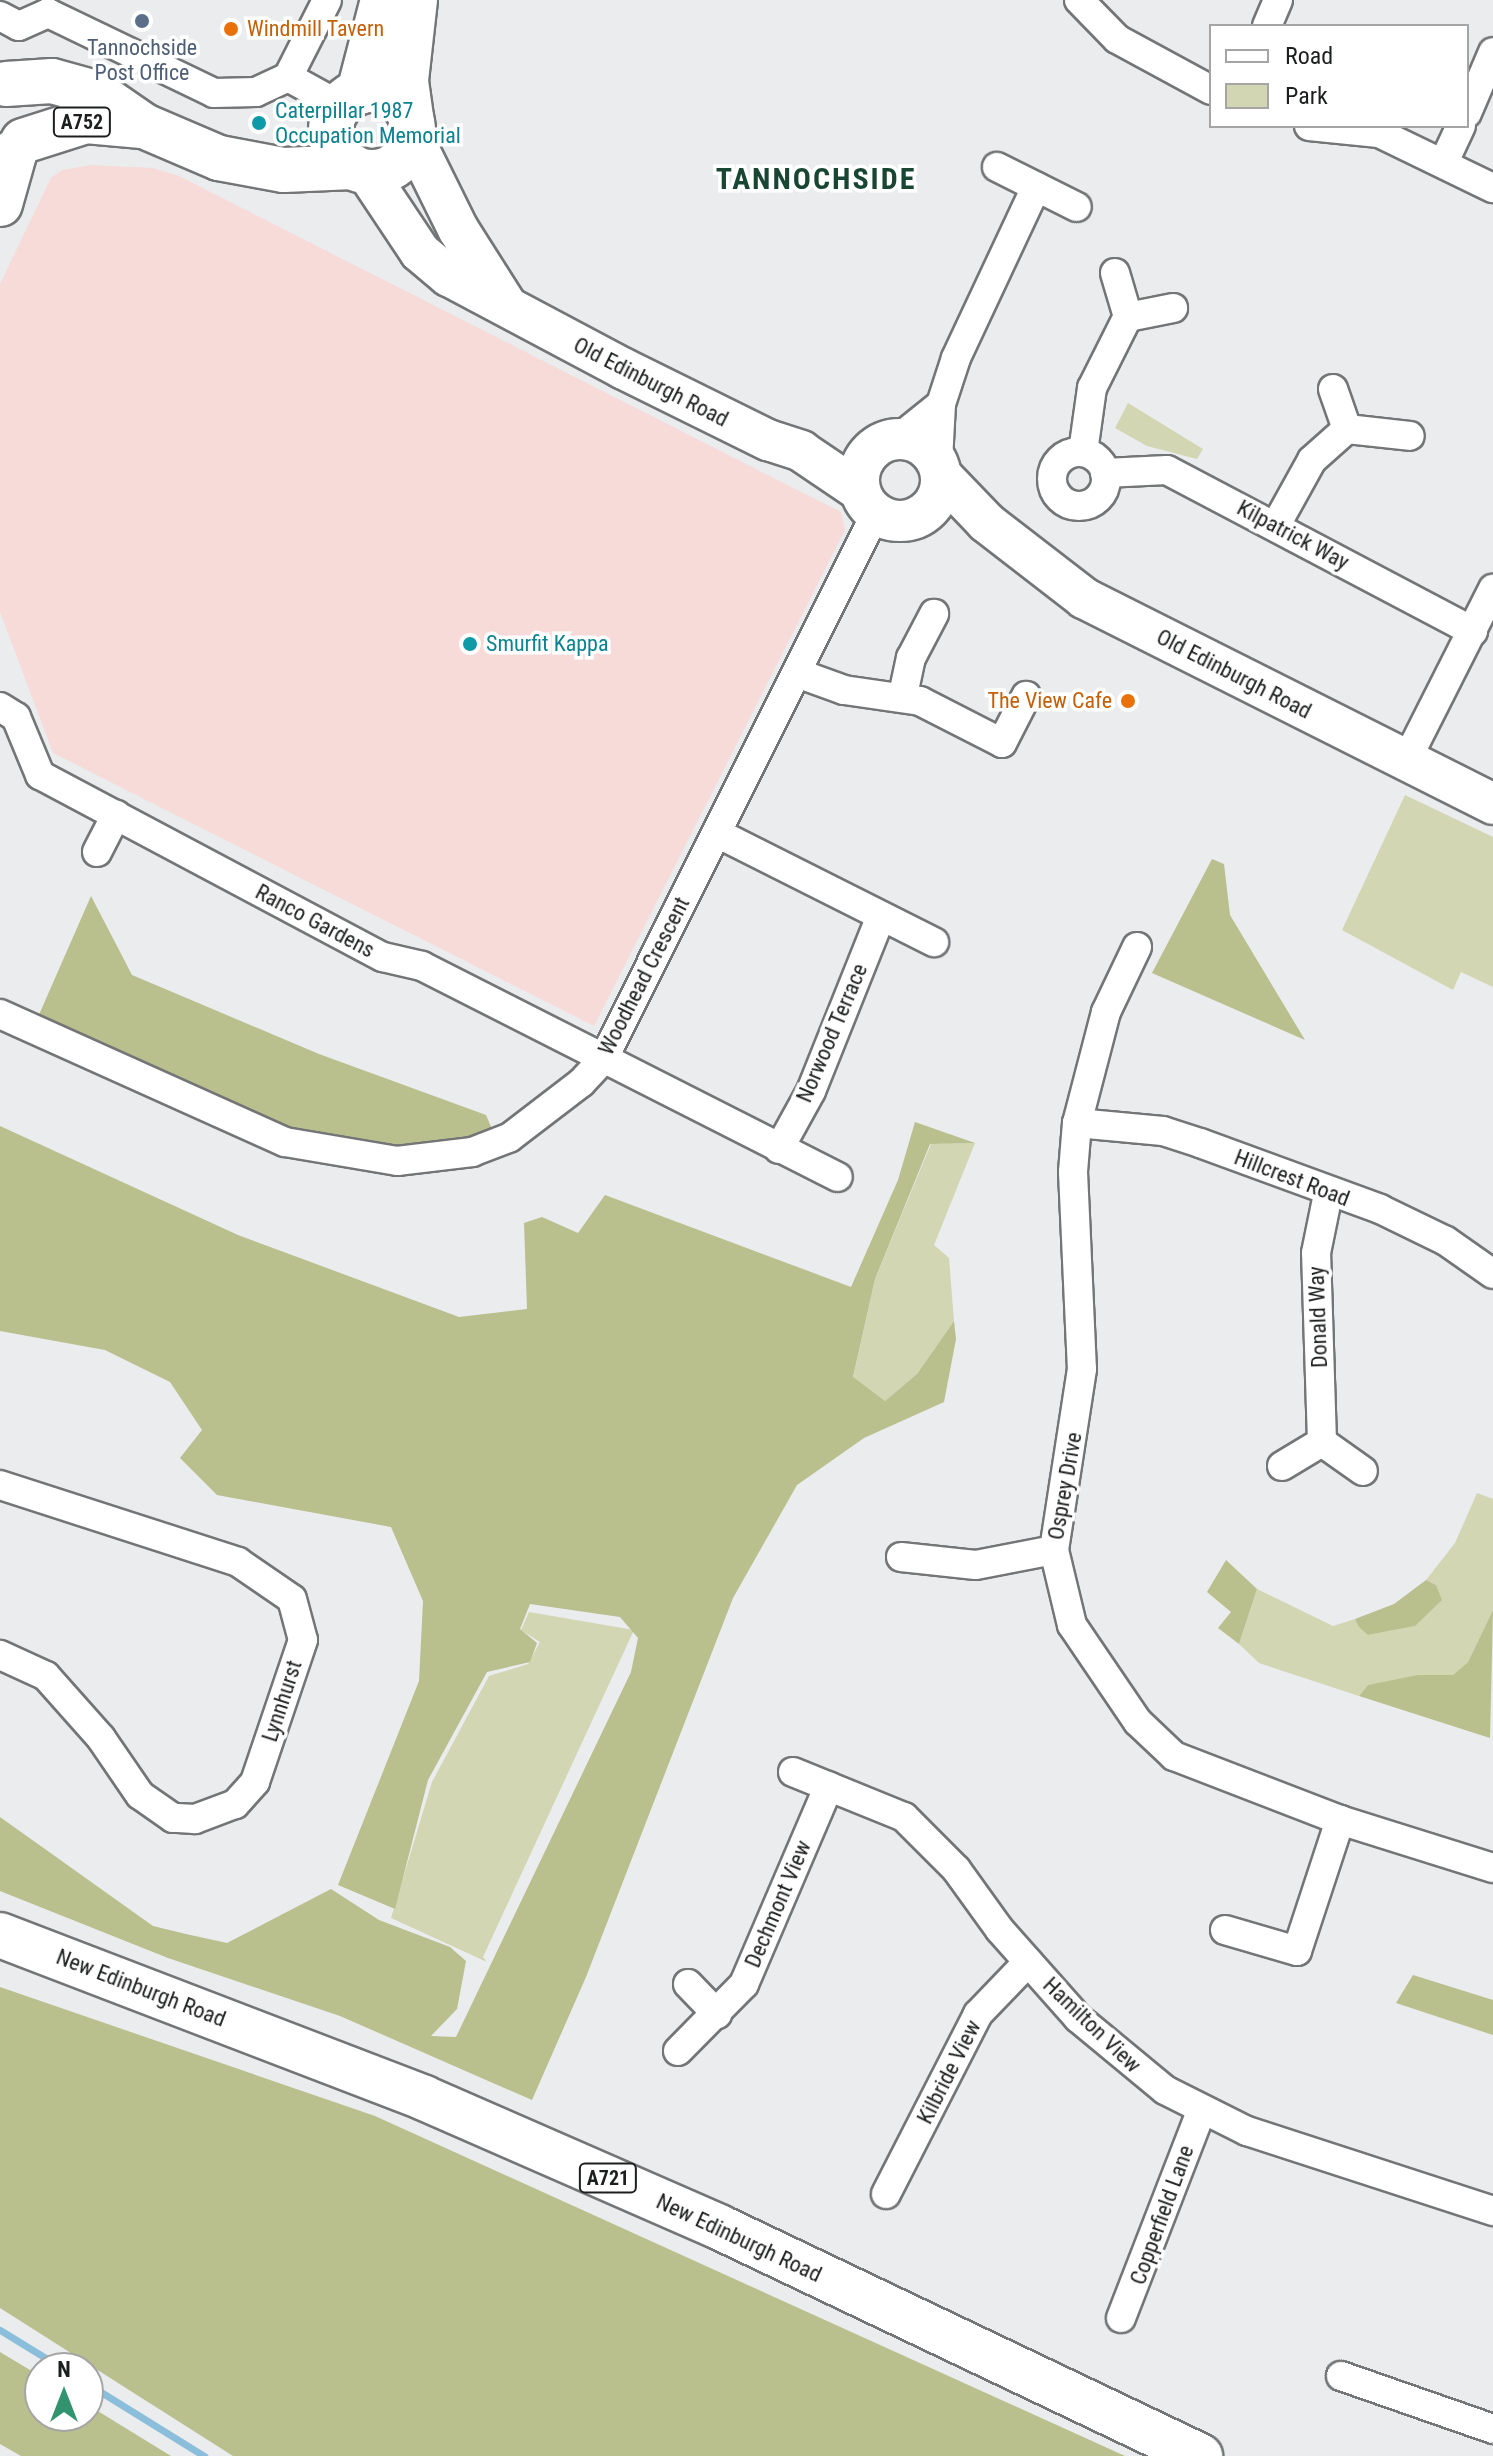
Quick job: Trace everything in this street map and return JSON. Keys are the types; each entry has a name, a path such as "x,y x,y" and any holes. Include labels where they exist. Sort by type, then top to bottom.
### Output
{"main road":[{"path":"360,169 336,150 343,108 383,0"},
{"path":"244,162 284,170 360,169 401,160 412,127 406,80 415,0"},
{"name":"A752","path":"3,83 52,81 96,93 144,126 219,158 244,162 301,147 343,108"},
{"path":"0,204 13,150 28,115 18,93 3,83"},
{"path":"343,108 371,89 395,97 412,127"},
{"name":"A752","path":"13,150 86,121 144,126"},
{"name":"Old Edinburgh Road","path":"412,127 458,229 505,303"},
{"name":"Old Edinburgh Road","path":"360,169 420,252 449,276 505,303 622,368 801,451 868,502 899,521 923,514 987,523"},
{"path":"801,451 889,441"},
{"path":"868,502 864,460 889,441"},
{"name":"Old Edinburgh Road","path":"889,441 922,444 987,523 1084,598 1493,804"},
{"path":"923,514 938,497 940,468"},
{"name":"New Edinburgh Road","path":"0,1935 439,2104 719,2227 1200,2456"}],"street":[{"path":"0,16 19,26 48,13 214,93 256,92 288,77 327,0"},
{"path":"1079,0 1117,39 1209,89"},
{"path":"1268,24 1278,0"},
{"path":"1469,108 1493,52"},
{"path":"288,77 343,108"},
{"path":"1329,128 1379,133 1493,188"},
{"path":"1444,162 1460,128"},
{"path":"997,167 1077,207"},
{"path":"940,468 941,404 956,358 1036,187"},
{"path":"1083,452 1092,388 1128,316 1115,273"},
{"path":"1128,316 1173,308"},
{"path":"1333,389 1347,429"},
{"path":"889,441 941,404"},
{"path":"1276,525 1312,460 1347,429 1410,436"},
{"path":"1083,452 1099,460 1105,473 1104,489 1091,503 1078,506 1061,499 1053,485 1056,463 1083,452"},
{"name":"Kilpatrick Way","path":"1105,473 1167,470 1473,631"},
{"name":"Woodhead Crescent","path":"0,1014 285,1142 397,1161 472,1152 509,1138 558,1103 604,1058 797,673 868,502"},
{"path":"1406,761 1493,589"},
{"path":"903,695 911,658 934,614"},
{"path":"797,673 844,690 903,695 1002,743 1026,696"},
{"name":"Ranco Gardens","path":"0,707 16,717 40,775 371,951 422,966 604,1058"},
{"path":"97,852 116,815"},
{"path":"717,833 934,942"},
{"name":"Norwood Terrace","path":"779,1149 811,1091 881,916"},
{"name":"Osprey Drive","path":"1137,947 1106,1012 1077,1123 1073,1172 1081,1381 1056,1508 1054,1550 1072,1625 1158,1743 1188,1764 1340,1820 1493,1868"},
{"path":"604,1058 838,1177"},
{"name":"Hillcrest Road","path":"1077,1123 1163,1131 1328,1194 1380,1209 1446,1241 1493,1274"},
{"name":"Donald Way","path":"1322,1442 1316,1253 1328,1194"},
{"path":"1282,1466 1322,1442 1363,1471"},
{"name":"Lynnhurst","path":"0,1485 238,1562 292,1599 303,1640 255,1782 235,1804 195,1819 173,1818 140,1795 101,1738 46,1676 0,1655"},
{"path":"901,1557 976,1565 1054,1550"},
{"name":"Hamilton View","path":"793,1772 904,1817 956,1869 1028,1962 1123,2060 1201,2112 1493,2211"},
{"name":"Dechmont View","path":"678,2051 744,1984 829,1786"},
{"path":"1225,1930 1297,1951 1340,1820"},
{"name":"Kilbride View","path":"886,2194 978,2014 1028,1962"},
{"path":"688,1984 717,2014"},
{"name":"Copperfield Lane","path":"1121,2318 1201,2112"},
{"path":"1341,2376 1493,2429"}],"shaded area":[{"path":"91,165 153,168 179,176 841,512 845,530 594,1026 53,753 0,612 0,284 51,178 62,170"}],"green space":[{"path":"1128,403 1203,449 1197,459 1147,446 1115,428"},
{"path":"1405,795 1493,837 1493,987 1461,972 1453,990 1342,930"},
{"path":"1212,859 1224,864 1230,915 1305,1040 1152,973"},
{"path":"91,896 132,975 319,1054 486,1115 494,1134 397,1149 318,1138 271,1123 38,1017"},
{"path":"915,1122 975,1143 930,1144 875,1279 853,1377 885,1401 917,1374 954,1321 956,1339 944,1402 864,1438 797,1485 733,1598 586,1977 532,2100 340,2016 168,1958 0,1891 0,1817 153,1926 227,1943 331,1889 379,1920 450,1947 466,1961 457,2009 431,2036 456,2037 631,1672 638,1638 620,1617 530,1604 520,1629 537,1643 530,1662 487,1672 428,1780 395,1909 338,1885 419,1681 423,1601 391,1527 217,1495 180,1458 202,1430 170,1382 105,1350 0,1331 0,1126 238,1235 459,1317 527,1309 524,1223 542,1217 578,1233 605,1195 851,1287 898,1180"},
{"path":"975,1143 934,1245 949,1258 954,1321 917,1374 885,1401 853,1378 875,1279 931,1144"},
{"path":"1477,1493 1493,1499 1493,1610 1468,1662 1453,1675 1368,1685 1359,1696 1259,1663 1239,1644 1257,1589 1333,1626 1355,1619 1368,1635 1415,1626 1436,1585 1426,1580 1455,1543"},
{"path":"1226,1560 1257,1589 1239,1644 1218,1628 1231,1612 1207,1592"},
{"path":"1426,1580 1436,1585 1442,1600 1415,1626 1368,1635 1359,1627 1355,1619 1394,1604"},
{"path":"1493,1610 1490,1738 1359,1696 1368,1685 1418,1675 1453,1675 1468,1662"},
{"path":"529,1612 634,1630 483,1957 487,1962 391,1918 432,1782 489,1676 528,1664 540,1642 521,1630"},
{"path":"1413,1975 1493,2000 1493,2035 1396,2003"},
{"path":"0,1987 375,2116 1125,2456 233,2456 104,2374 104,2352 69,2352 0,2308"},
{"path":"0,2352 24,2366 24,2432 104,2432 104,2415 171,2456 21,2456 0,2444"}],"waterway":[{"path":"0,2330 36,2352"},
{"path":"104,2394 204,2456"}],"place":[{"name":"Tannochside Post Office","path":"142,21"},
{"name":"Windmill Tavern","path":"231,29"},
{"name":"Caterpillar 1987 Occupation Memorial","path":"259,123"},
{"name":"Smurfit Kappa","path":"470,644"},
{"name":"The View Cafe","path":"1128,701"}],"district":[{"name":"TANNOCHSIDE","path":"816,179"}]}
